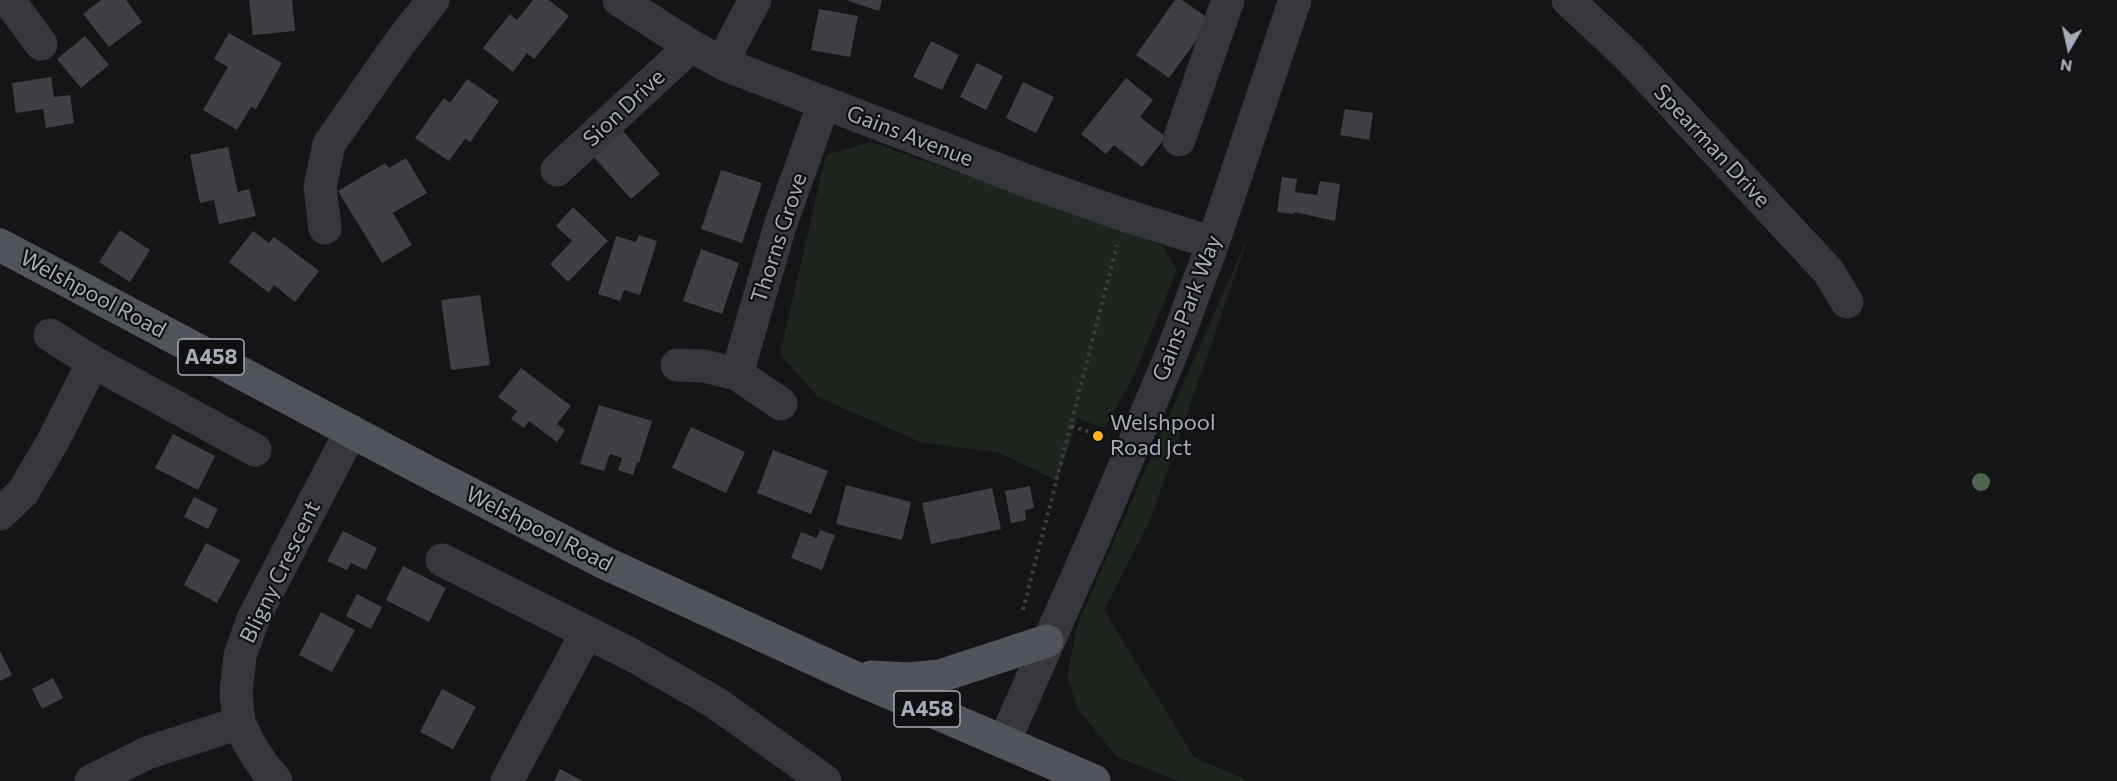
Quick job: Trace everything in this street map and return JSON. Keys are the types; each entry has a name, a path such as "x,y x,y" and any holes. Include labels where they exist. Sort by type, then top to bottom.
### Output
{"main road":[{"name":"Welshpool Road","path":"0,245 422,469 605,563 851,676 1094,781"},
{"path":"851,676 908,679 940,676 1047,641"}],"street":[{"path":"325,228 320,187 328,144 433,0"},
{"name":"Gains Avenue","path":"619,0 691,46 726,65 1030,182 1213,243"},
{"path":"726,65 731,45 755,0"},
{"path":"1179,141 1228,0"},
{"name":"Gains Park Way","path":"1004,742 1096,534 1160,380 1213,243 1295,0"},
{"name":"Spearman Drive","path":"1568,0 1629,57 1828,271 1847,302"},
{"path":"12,7 41,44"},
{"name":"Sion Drive","path":"557,170 691,46"},
{"name":"Thorns Grove","path":"737,374 780,226 824,103"},
{"path":"50,335 93,362 255,450"},
{"path":"0,513 28,484 53,441 93,362"},
{"path":"677,365 704,366 737,374 781,404"},
{"name":"Bligny Crescent","path":"276,781 260,760 239,723 236,693 240,656 253,619 351,431"},
{"path":"442,560 632,655 716,703 825,781"},
{"path":"507,781 587,632"},
{"path":"91,781 147,753 239,723"}],"path":[{"path":"1023,610 1124,215"}],"shaded area":[{"path":"871,142 1162,245 1177,270 1134,375 1105,428 1078,419 1057,481 1000,453 920,442 818,397 780,354 826,155"},
{"path":"1250,232 1151,518 1104,610 1194,757 1248,781 1178,781 1117,757 1077,708 1067,675 1078,623"}],"building":[{"path":"101,0 126,0 142,22 109,47 83,14"},
{"path":"249,0 292,0 295,31 253,35"},
{"path":"533,0 549,0 569,16 534,59 527,53 513,72 483,48 510,14 517,20"},
{"path":"846,0 882,0 879,11"},
{"path":"1175,0 1182,0 1211,20 1169,78 1136,55"},
{"path":"819,9 858,16 850,57 811,50"},
{"path":"229,33 282,63 256,109 251,107 237,130 203,110 228,67 214,59"},
{"path":"85,36 109,65 81,88 57,59"},
{"path":"931,41 959,55 942,90 913,77"},
{"path":"977,63 1003,76 986,110 960,97"},
{"path":"51,77 54,97 70,95 74,123 46,128 43,109 16,113 12,83"},
{"path":"1126,78 1153,100 1140,117 1166,137 1142,167 1114,145 1106,154 1081,134"},
{"path":"467,79 499,101 470,142 465,139 449,161 415,138 444,98 450,103"},
{"path":"1023,82 1054,97 1036,133 1006,118"},
{"path":"1345,109 1373,113 1369,140 1340,135"},
{"path":"623,131 660,174 631,199 594,157"},
{"path":"228,147 238,192 249,189 256,216 219,224 214,200 200,203 190,155"},
{"path":"406,158 427,193 393,213 412,245 382,263 338,191 385,163 389,168"},
{"path":"721,170 762,183 742,243 701,229"},
{"path":"1282,177 1297,179 1295,192 1317,195 1320,181 1340,184 1335,221 1294,212 1294,214 1277,212"},
{"path":"573,207 608,241 568,282 550,264 572,241 556,226"},
{"path":"120,230 150,250 130,282 99,262"},
{"path":"253,231 269,243 274,237 319,271 295,302 274,285 269,293 229,262"},
{"path":"639,235 657,241 640,295 624,290 620,301 598,294 616,236 636,242"},
{"path":"701,249 739,263 722,314 683,301"},
{"path":"480,295 490,365 451,370 441,300"},
{"path":"521,368 571,406 557,424 565,430 557,442 529,421 524,428 511,419 517,411 498,397"},
{"path":"599,405 652,421 633,475 618,470 622,458 610,454 604,471 580,464"},
{"path":"691,427 745,452 726,493 672,468"},
{"path":"173,434 215,456 198,490 155,468"},
{"path":"773,450 828,471 811,514 757,493"},
{"path":"846,485 911,502 902,540 836,524"},
{"path":"1030,486 1034,508 1025,510 1026,520 1011,523 1005,491"},
{"path":"992,488 1001,529 931,544 922,503"},
{"path":"194,497 218,509 208,529 184,517"},
{"path":"820,530 835,535 822,570 791,558 801,532 817,538"},
{"path":"343,531 377,548 366,570 351,563 347,570 327,561"},
{"path":"206,543 240,560 217,603 184,585"},
{"path":"403,566 446,588 429,622 386,600"},
{"path":"357,594 382,607 371,629 346,616"},
{"path":"321,612 355,630 332,672 299,655"},
{"path":"0,651 12,675 0,681"},
{"path":"53,678 63,698 42,709 32,689"},
{"path":"442,689 476,707 453,749 420,732"},
{"path":"560,769 583,781 554,781"}],"place":[{"name":"Welshpool Road Jct","path":"1098,436"}]}
